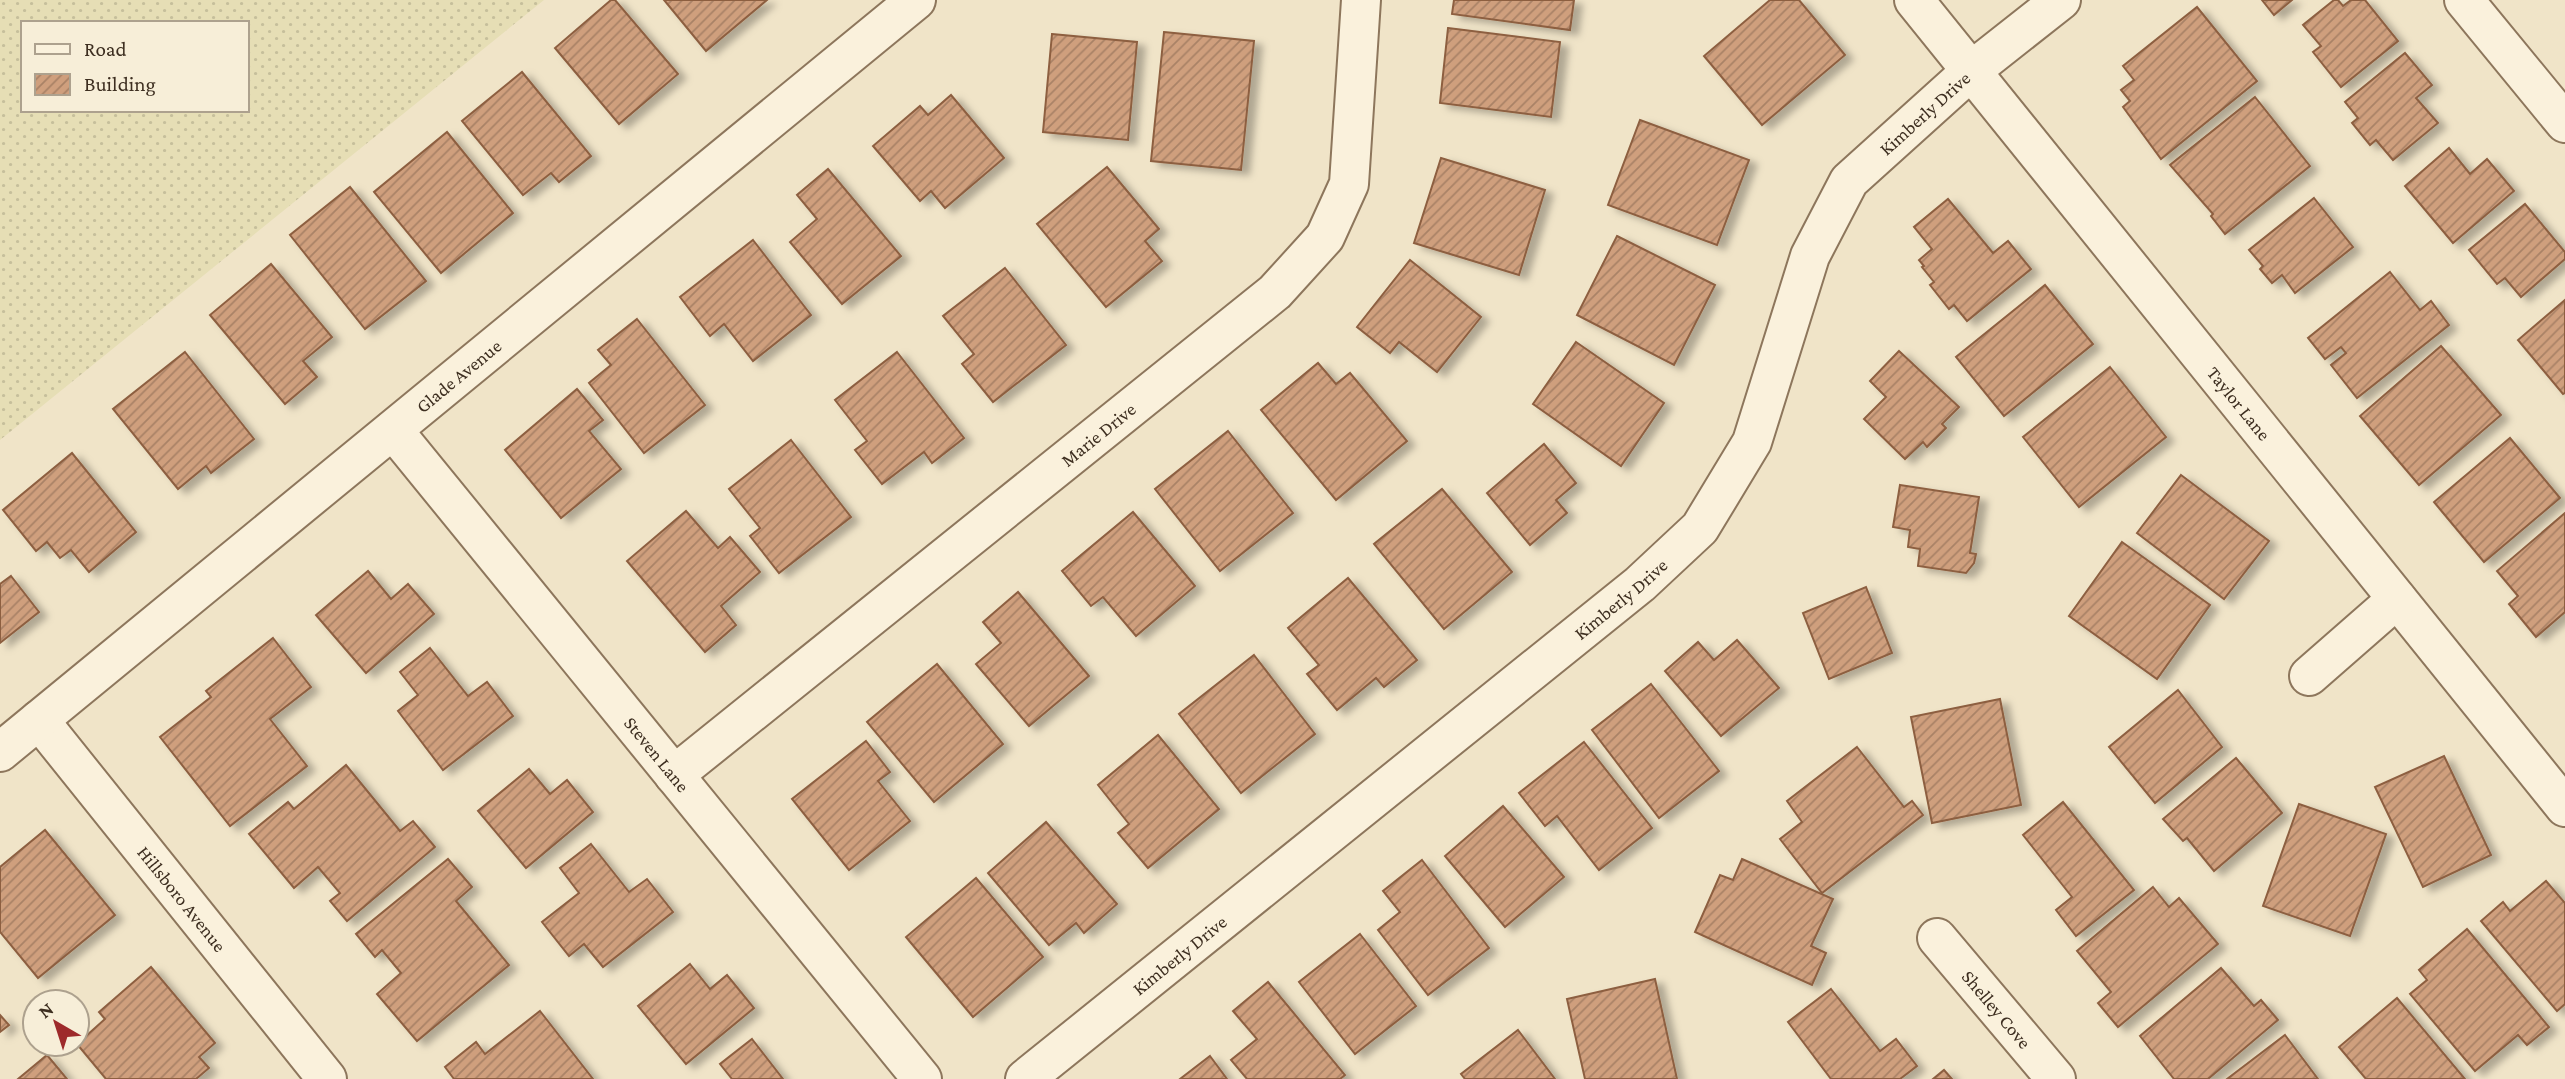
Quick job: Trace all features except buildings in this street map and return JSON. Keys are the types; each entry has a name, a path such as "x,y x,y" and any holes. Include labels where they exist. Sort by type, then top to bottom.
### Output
{"street":[{"name":"Glade Avenue","path":"0,752 916,0"},
{"name":"Marie Drive","path":"674,775 1275,292 1325,237 1349,184 1361,0"},
{"name":"Taylor Lane","path":"1914,0 2565,807"},
{"name":"Kimberly Drive","path":"1025,1079 1629,593 1700,528 1752,442 1810,256 1849,181 1972,71 2061,0"},
{"path":"2464,0 2565,123"},
{"name":"Steven Lane","path":"393,430 922,1079"},
{"path":"2309,676 2397,599"},
{"name":"Hillsboro Avenue","path":"39,720 327,1079"},
{"name":"Shelley Cove","path":"1937,938 2056,1079"}],"shaded area":[{"path":"0,0 544,0 0,440"}]}
